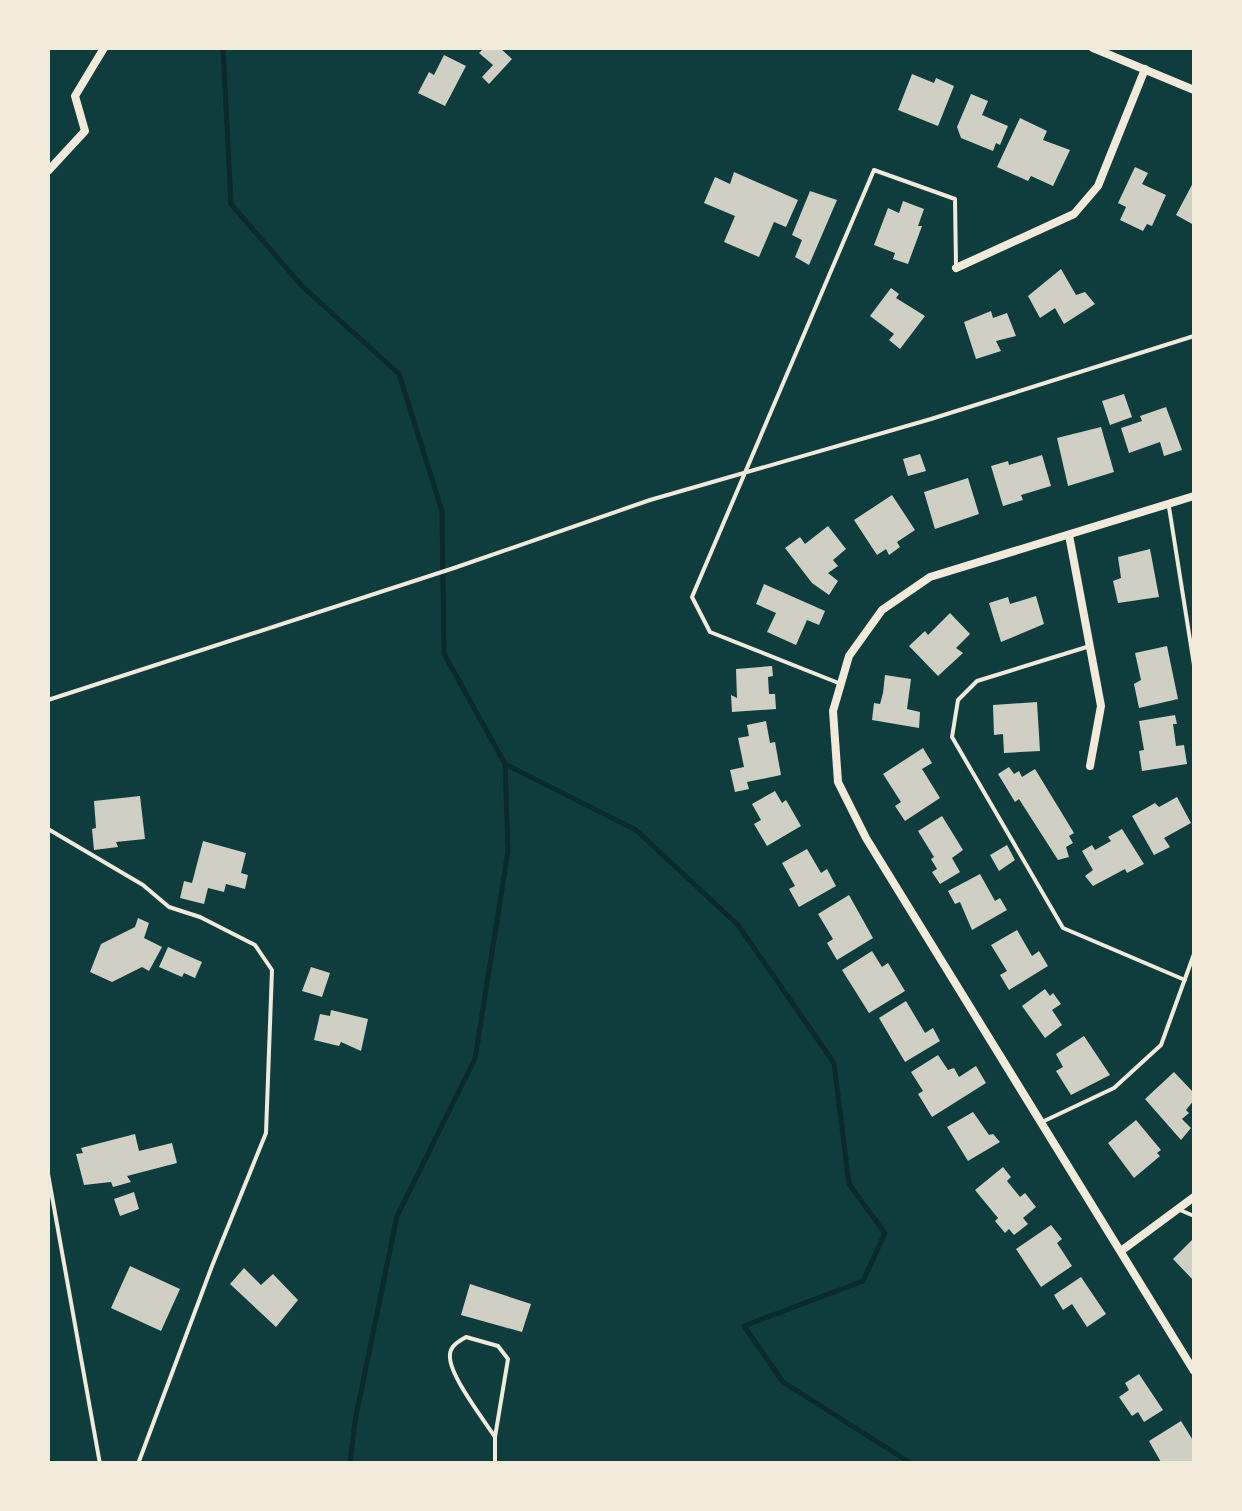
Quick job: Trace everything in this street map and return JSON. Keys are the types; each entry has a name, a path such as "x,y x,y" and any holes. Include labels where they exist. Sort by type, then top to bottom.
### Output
{"street":[{"path":"48,171 85,132 75,96 104,48"},
{"path":"1092,48 1194,90"},
{"path":"956,268 1074,214 1098,186 1145,69"},
{"path":"1194,496 930,577 882,610 849,656 833,711 838,782 866,838 1194,1371"},
{"path":"1069,535 1101,706 1090,766"},
{"path":"1121,1251 1194,1198"}],"lane":[{"path":"841,684 710,632 692,598 874,170 955,199 956,268"},
{"path":"48,700 650,500 930,420 1194,336"},
{"path":"1169,504 1194,665"},
{"path":"1090,646 978,681 958,700 952,737 1063,928 1185,980"},
{"path":"48,828 143,885 169,907 255,945 272,970 266,1133 138,1464"},
{"path":"1042,1122 1114,1088 1161,1045 1194,954"},
{"path":"48,1174 100,1464"},
{"path":"1178,1209 1194,1216"},
{"path":"494,1437 454,1373 449,1356 454,1344 466,1337 498,1346 508,1360 494,1437 495,1464"}],"building":[{"path":"484,48 500,48 512,59 489,84 482,77 493,65 479,53"},
{"path":"444,55 466,66 445,106 418,93 429,72 434,75"},
{"path":"912,74 954,86 938,126 898,110"},
{"path":"971,94 988,101 982,115 1008,126 993,151 961,138 957,127"},
{"path":"1020,118 1047,131 1043,140 1070,150 1053,186 1031,176 1028,181 997,167"},
{"path":"1135,167 1148,173 1142,184 1166,195 1152,226 1147,224 1143,231 1120,220 1126,207 1118,203"},
{"path":"734,172 798,200 786,227 774,222 759,257 724,242 735,216 704,203 715,177 730,184"},
{"path":"1194,181 1194,225 1176,215"},
{"path":"810,191 837,200 809,265 795,257 802,240 792,235"},
{"path":"903,201 924,209 908,264 893,259 895,253 874,245 888,208 899,213"},
{"path":"1061,269 1076,295 1085,292 1095,304 1064,324 1055,308 1040,318 1028,296"},
{"path":"891,288 899,294 896,298 925,316 900,349 889,340 894,334 870,316"},
{"path":"991,311 993,318 1007,313 1016,336 996,341 1001,351 976,359 964,322"},
{"path":"1124,394 1132,417 1110,425 1102,401"},
{"path":"1166,407 1182,450 1164,456 1160,442 1129,453 1121,428"},
{"path":"1101,427 1114,472 1068,486 1057,438"},
{"path":"920,454 926,471 908,476 903,459"},
{"path":"1042,455 1051,486 1021,495 1023,500 1003,506 991,466"},
{"path":"968,478 979,514 935,529 924,492"},
{"path":"892,495 915,530 897,542 900,547 889,555 886,549 877,555 854,520"},
{"path":"828,526 846,549 833,560 838,566 828,573 838,581 829,595 812,583 785,548 800,537 805,544"},
{"path":"1150,549 1159,597 1118,603 1113,581 1121,578 1118,557"},
{"path":"764,584 825,611 819,625 807,620 796,645 767,632 776,613 756,604"},
{"path":"1036,596 1044,624 1001,642 989,603 1008,597 1010,604"},
{"path":"950,613 970,634 956,648 963,653 938,676 909,646 925,631 928,635"},
{"path":"1167,646 1178,699 1139,708 1134,684 1141,680 1135,653"},
{"path":"772,666 769,694 775,694 776,709 732,712 731,695 737,698 736,669"},
{"path":"885,675 911,679 907,709 920,712 919,728 872,720 874,703 880,704"},
{"path":"1037,702 1040,751 1004,753 1003,734 994,735 993,705"},
{"path":"1175,715 1176,746 1184,745 1187,764 1142,771 1139,751 1144,750 1139,721"},
{"path":"766,721 770,743 775,742 781,775 747,782 749,789 735,792 730,770 744,767 738,738 749,736 747,725"},
{"path":"923,748 932,763 922,769 940,798 905,821 895,806 901,802 883,774"},
{"path":"1009,767 1022,777 1035,769 1074,833 1069,836 1073,843 1066,847 1069,857 1058,860 1019,799 1015,802 998,774"},
{"path":"775,791 782,803 786,800 801,826 767,846 754,824 761,820 752,804"},
{"path":"140,796 145,839 116,842 118,847 94,850 94,801"},
{"path":"1177,797 1191,823 1164,838 1170,847 1154,855 1132,816 1155,803 1159,807"},
{"path":"942,816 963,850 952,858 960,872 940,884 932,872 937,869 931,859 934,857 918,831"},
{"path":"1122,829 1144,864 1093,886 1085,876 1093,870 1082,851 1092,845 1095,850"},
{"path":"203,841 246,853 241,873 248,875 245,889 226,884 224,892 208,888 204,904 180,898 184,881 192,883"},
{"path":"1007,845 1015,860 999,871 990,855"},
{"path":"807,849 821,873 827,869 836,886 799,907 789,889 795,886 782,863"},
{"path":"980,874 995,901 1000,898 1007,910 972,930 960,902 955,904 948,891"},
{"path":"849,895 873,938 837,960 827,943 833,939 818,914"},
{"path":"138,918 149,923 144,938 162,947 149,971 142,967 112,982 90,972 101,944 135,927"},
{"path":"1017,930 1032,956 1039,951 1048,966 1009,990 1000,975 1007,971 991,945"},
{"path":"168,947 202,962 195,978 159,967"},
{"path":"872,951 882,967 888,963 905,991 869,1013 842,970"},
{"path":"311,967 330,973 322,997 302,991"},
{"path":"1045,989 1061,1004 1052,1010 1062,1025 1045,1038 1022,1006"},
{"path":"906,1001 925,1033 933,1028 940,1041 905,1062 879,1018"},
{"path":"331,1010 368,1019 361,1051 341,1042 339,1046 314,1040 320,1014 330,1016"},
{"path":"1084,1036 1110,1075 1071,1095 1056,1071 1063,1067 1056,1054"},
{"path":"938,1055 948,1070 954,1068 959,1077 976,1066 986,1083 932,1117 911,1072"},
{"path":"1174,1072 1194,1093 1186,1110 1189,1113 1182,1119 1191,1128 1181,1140 1145,1099"},
{"path":"973,1112 989,1135 1000,1142 968,1161 947,1127"},
{"path":"1136,1120 1161,1150 1157,1153 1160,1156 1134,1178 1108,1143"},
{"path":"135,1134 139,1151 172,1143 177,1163 127,1176 131,1182 113,1187 111,1182 84,1185 76,1154 83,1153 81,1148"},
{"path":"1003,1167 1011,1177 1007,1181 1020,1197 1025,1193 1036,1207 1023,1218 1028,1224 1014,1235 1009,1229 1005,1233 975,1190"},
{"path":"134,1192 139,1209 120,1216 114,1199"},
{"path":"1051,1225 1062,1239 1057,1243 1072,1266 1041,1287 1016,1249"},
{"path":"1192,1240 1194,1243 1194,1281 1173,1259"},
{"path":"130,1266 180,1289 161,1331 111,1308"},
{"path":"244,1268 261,1285 273,1274 298,1300 276,1327 230,1284"},
{"path":"1081,1277 1106,1314 1087,1327 1072,1304 1063,1310 1054,1295"},
{"path":"470,1284 531,1304 522,1332 461,1315"},
{"path":"1139,1374 1163,1410 1144,1422 1138,1412 1132,1416 1119,1397 1129,1390 1125,1383"},
{"path":"1181,1421 1194,1442 1194,1464 1162,1464 1149,1441"}],"waterway":[{"path":"223,48 231,204 302,286 399,374 442,511 444,654 505,764 636,830 738,925 834,1063 849,1184 885,1233 863,1281 744,1326 783,1382 912,1464"},
{"path":"350,1464 355,1421 397,1216 475,1059 508,851 505,764"}]}
